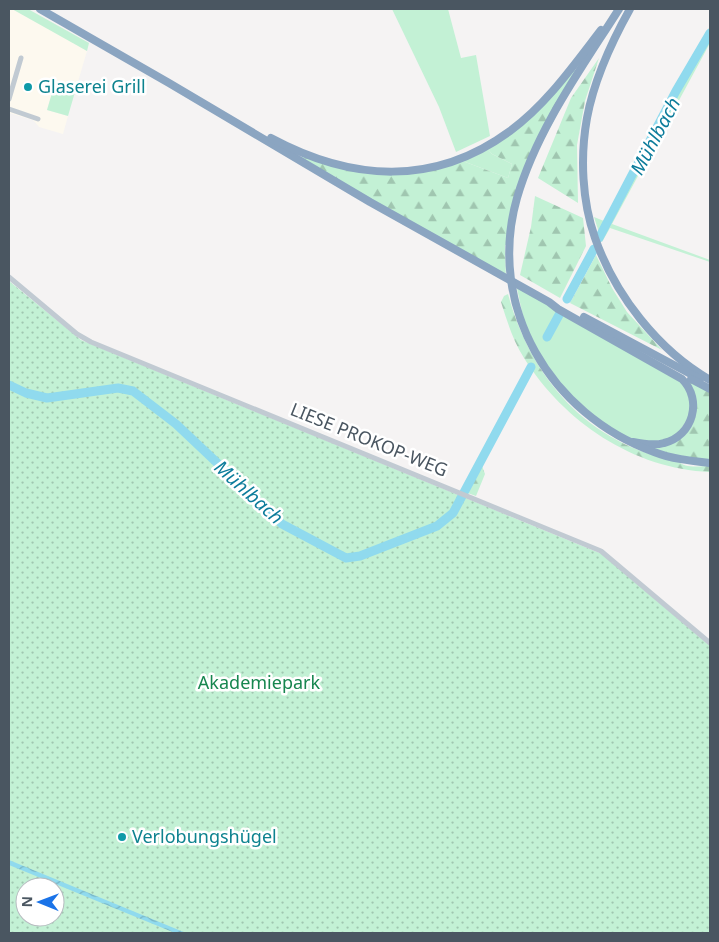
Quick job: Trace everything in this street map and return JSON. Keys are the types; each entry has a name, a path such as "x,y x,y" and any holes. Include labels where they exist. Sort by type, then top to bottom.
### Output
{"highway":[{"path":"40,9 370,202 678,376 691,391 694,402 693,412 688,425 669,442 660,444 633,442"},
{"path":"169,83 280,143 321,160 346,167 384,172 430,168 460,160 486,147 511,131 559,83 618,9"},
{"path":"618,9 563,98 535,150 517,198 510,245 510,269 515,302 534,352 557,386 579,408 614,434 653,452 669,457 710,463"},
{"path":"598,43 606,35 623,9"},
{"path":"630,9 605,59 594,89 584,132 584,180 587,206 599,247 620,288 648,328 676,355 710,380"},
{"path":"549,302 560,305 710,384"},
{"path":"588,325 710,389"}],"street":[{"path":"9,99 21,58"},
{"path":"9,109 38,119"},
{"name":"LIESE PROKOP-WEG","path":"9,277 84,338 461,492 606,554 710,643"}],"shaded area":[{"path":"9,9 33,19 87,51 75,92 54,86 47,110 68,116 63,134 39,127 33,120 9,113"}],"green space":[{"path":"12,9 28,9 89,43 87,51"},
{"path":"392,9 448,9 461,58 476,55 490,136 456,152 439,107"},
{"path":"710,26 710,43 612,224 710,260 710,262 610,228 602,242 594,217 604,221"},
{"path":"599,58 585,101 577,145 578,203 538,178 571,98"},
{"path":"572,67 579,73 524,177 509,245 505,245 506,279 300,161 303,154 384,172 460,160 508,178 512,164 492,154 486,147 511,131"},
{"path":"54,86 75,92 68,116 47,110"},
{"path":"486,147 492,154 512,164 508,178 460,160"},
{"path":"535,196 583,218 586,246 560,298 520,275 531,227"},
{"path":"596,255 612,288 627,312 662,350 570,303"},
{"name":"Akademiepark","path":"9,281 81,340 602,554 710,646 710,933 9,933"},
{"path":"516,284 685,383 693,412 673,440 633,442 579,408 528,339"},
{"path":"508,294 518,325 532,354 548,380 568,403 591,424 617,440 646,453 693,467 710,466 710,472 682,469 654,462 604,438 580,421 540,381 520,351 501,302 504,296"},
{"path":"682,379 692,380 710,389 710,463 669,457 646,444 652,444 683,432 694,407"},
{"path":"479,464 482,466 485,474 476,496 462,491 474,465"}],"water":[{"path":"9,860 50,877 38,877 9,865"},
{"path":"65,883 186,933 175,933 65,888"}],"waterway":[{"name":"Mühlbach","path":"599,238 676,91 710,33"},
{"name":"Mühlbach","path":"567,299 594,249"},
{"name":"Mühlbach","path":"547,337 559,315"},
{"name":"Mühlbach","path":"9,385 26,393 47,398 118,388 133,391 176,424 282,524 346,558 360,556 437,526 453,513 531,367"}],"place":[{"name":"Glaserei Grill","path":"28,87"},
{"name":"Verlobungshügel","path":"122,837"}]}
